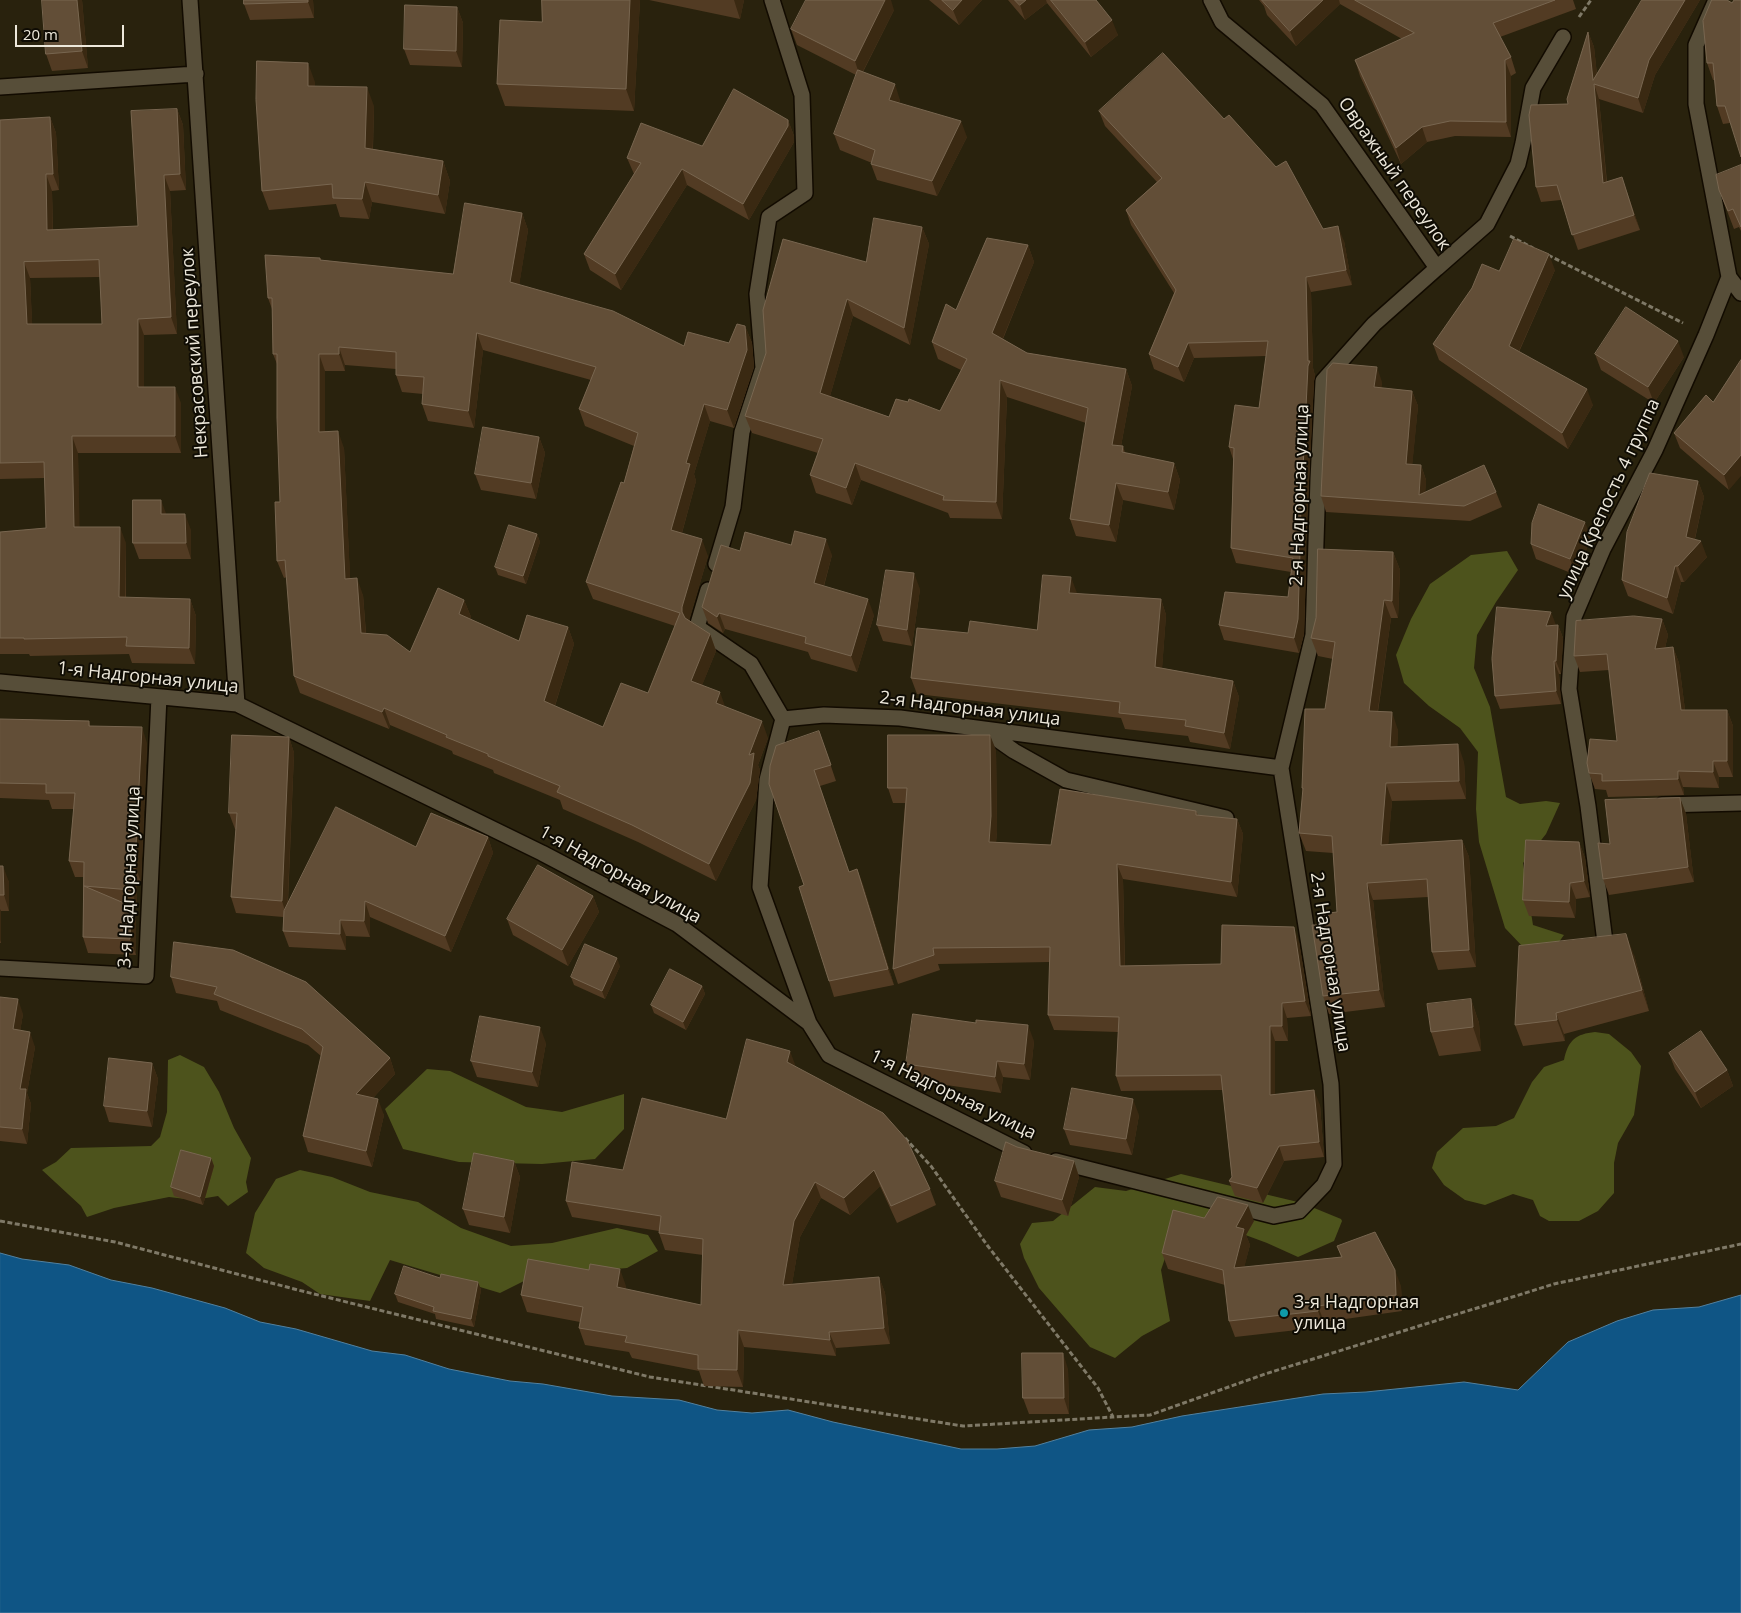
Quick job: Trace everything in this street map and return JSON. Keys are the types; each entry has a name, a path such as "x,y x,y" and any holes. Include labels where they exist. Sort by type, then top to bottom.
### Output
{"street":[{"name":"Некрасовский переулок","path":"190,0 237,704"},
{"path":"772,0 802,95 805,193 769,217 757,294 763,368 742,432 733,507 697,627 751,664 783,719 767,780 760,887 809,1022"},
{"name":"Овражный переулок","path":"1212,0 1222,22 1322,105 1437,268 1487,224 1518,164 1533,88 1563,37"},
{"path":"1716,0 1696,45 1696,104 1729,277 1741,293"},
{"path":"0,87 196,74"},
{"name":"2-я Надгорная улица","path":"1334,1164 1331,1084 1281,768 1313,635 1323,381 1374,324 1437,268"},
{"name":"улица Крепость 4 группа","path":"1605,942 1588,806 1569,689 1574,617 1602,549 1655,450 1706,335 1729,277"},
{"name":"1-я Надгорная улица","path":"0,682 237,704 542,853 678,924 809,1022 829,1055 1025,1154 1274,1216 1299,1211 1324,1185 1334,1164"},
{"name":"3-я Надгорная улица","path":"0,968 146,976 159,697"},
{"name":"2-я Надгорная улица","path":"783,719 824,715 900,718 1281,768"},
{"path":"980,728 1014,751 1066,780 1226,818"},
{"path":"1649,806 1741,803"},
{"path":"1588,806 1605,806"}],"path":[{"path":"1487,224 1706,335"},
{"path":"899,1131 931,1166 987,1245 1098,1388 1113,1417"},
{"path":"0,1221 115,1242 298,1290 650,1377 963,1426 1150,1415 1264,1374 1554,1284 1741,1244"}],"green space":[{"path":"1507,551 1518,570 1496,602 1477,635 1474,668 1490,707 1506,797 1520,804 1546,801 1560,803 1546,834 1523,863 1533,925 1564,935 1551,953 1523,947 1505,928 1479,842 1476,809 1478,752 1460,728 1429,706 1404,683 1396,655 1411,619 1430,584 1471,555"},
{"path":"1595,1032 1609,1034 1631,1052 1641,1066 1634,1115 1618,1143 1614,1163 1614,1193 1598,1211 1579,1221 1549,1221 1540,1216 1533,1200 1513,1194 1485,1205 1465,1200 1444,1185 1432,1168 1437,1152 1463,1128 1496,1126 1514,1118 1532,1082 1544,1067 1564,1060 1568,1047 1578,1036"},
{"path":"180,1055 204,1067 219,1092 234,1128 251,1158 246,1182 248,1192 228,1206 218,1196 194,1200 169,1197 114,1208 87,1217 81,1206 42,1170 56,1162 71,1148 151,1146 160,1137 167,1112 168,1060"},
{"path":"427,1069 450,1071 526,1107 562,1112 624,1094 624,1129 595,1159 542,1164 459,1162 403,1149 385,1109"},
{"path":"300,1170 332,1177 370,1192 418,1202 461,1228 511,1246 552,1243 617,1228 648,1235 658,1251 627,1268 534,1276 500,1293 390,1260 370,1301 320,1294 302,1282 264,1268 246,1253 255,1213 276,1179"},
{"path":"1181,1174 1302,1203 1342,1221 1334,1241 1298,1257 1213,1223 1179,1217 1161,1270 1170,1321 1142,1336 1115,1358 1090,1347 1039,1288 1024,1258 1020,1244 1032,1223 1053,1221 1095,1187 1126,1191"}],"water":[{"path":"0,1253 22,1259 69,1265 111,1280 152,1288 225,1308 260,1322 296,1329 372,1351 405,1355 449,1369 510,1381 543,1384 612,1396 679,1400 717,1410 752,1413 788,1410 833,1422 961,1449 1035,1446 1089,1430 1132,1427 1182,1416 1323,1394 1366,1392 1464,1382 1518,1390 1568,1342 1617,1321 1653,1310 1699,1307 1741,1295 1741,1613 0,1613"}],"building":[{"path":"42,0 77,0 82,51 46,54"},
{"path":"244,0 308,0 308,2 244,4"},
{"path":"542,0 630,0 626,89 497,84 500,20 542,22"},
{"path":"806,0 885,0 855,61 791,29"},
{"path":"942,0 962,0 953,10"},
{"path":"1015,0 1026,0 1020,5"},
{"path":"1051,0 1096,0 1112,20 1085,42"},
{"path":"1262,0 1323,0 1290,31"},
{"path":"1355,0 1555,0 1493,23 1511,57 1505,60 1506,122 1450,121 1422,127 1396,148 1355,60 1414,33"},
{"path":"1642,0 1685,0 1649,60 1638,98 1594,84 1603,183 1622,177 1634,215 1572,235 1557,185 1536,187 1529,115 1531,105 1568,104 1567,99 1588,32 1593,80"},
{"path":"1712,0 1727,0 1732,3 1734,0 1741,0 1741,157 1725,106 1717,106 1713,63 1707,63 1703,21"},
{"path":"405,5 457,7 456,51 404,49"},
{"path":"1163,53 1224,119 1229,115 1276,167 1286,161 1323,229 1338,226 1346,270 1306,277 1308,361 1310,361 1308,366 1299,551 1298,619 1294,638 1219,625 1225,592 1288,597 1293,558 1231,548 1234,448 1229,447 1235,405 1259,408 1268,341 1188,343 1178,367 1149,354 1176,290 1126,210 1162,178 1099,111"},
{"path":"257,61 308,63 308,86 367,87 365,148 443,161 438,195 365,182 362,199 333,198 332,184 262,191 256,100"},
{"path":"858,70 895,84 889,100 961,121 932,181 871,164 875,150 834,134"},
{"path":"734,89 788,120 788,126 743,204 682,169 615,274 584,254 641,163 627,158 641,123 702,146"},
{"path":"177,109 180,174 164,175 171,317 138,319 138,387 175,387 175,436 72,436 74,527 120,527 119,597 190,599 189,648 126,646 127,637 0,638 0,532 46,528 44,462 0,463 0,120 50,117 53,174 46,174 47,230 138,226 131,111","holes":["99,260 102,324 27,324 24,262"]},
{"path":"1741,165 1741,227 1733,209 1728,211 1719,190 1716,175"},
{"path":"465,203 522,213 510,282 613,311 684,346 688,332 729,343 737,324 745,326 747,350 727,410 704,404 686,463 690,464 671,530 702,539 682,612 685,618 710,634 691,681 720,692 716,703 762,721 749,755 754,753 750,783 709,864 632,825 557,792 560,786 488,756 488,754 446,737 447,735 384,708 382,712 294,676 285,560 277,561 275,502 280,502 277,354 273,354 272,298 268,298 265,255 320,258 320,260 453,274","holes":["477,333 596,367 579,409 638,433 624,483 621,482 586,582 680,613 648,693 621,683 603,727 544,701 568,627 527,615 519,641 459,614 464,600 438,588 410,652 387,635 361,633 357,578 345,579 338,431 319,432 319,354 339,354 339,347 396,352 396,375 424,377 422,404 468,411"]},
{"path":"874,218 922,227 904,328 847,299 820,393 889,417 896,399 908,402 909,399 940,411 967,359 932,342 946,304 956,310 987,238 1028,245 992,333 1027,353 1126,369 1112,445 1123,446 1122,452 1174,463 1168,492 1116,483 1109,525 1070,519 1088,408 1000,380 996,502 943,500 944,496 855,463 846,488 810,475 823,439 745,416 766,353 763,310 783,239 866,262"},
{"path":"1514,239 1549,254 1509,346 1587,389 1562,433 1433,344 1472,288 1482,264 1499,271"},
{"path":"1626,307 1678,341 1648,387 1595,354"},
{"path":"1741,360 1741,455 1724,475 1674,433 1706,395 1713,402"},
{"path":"1333,363 1377,367 1374,387 1412,391 1406,464 1421,465 1419,495 1484,465 1496,492 1464,506 1321,496 1327,370"},
{"path":"483,427 539,437 531,483 475,474"},
{"path":"1650,473 1698,481 1686,537 1701,541 1678,566 1675,566 1667,598 1622,580 1627,532"},
{"path":"133,500 161,500 161,514 185,514 186,543 133,543"},
{"path":"1539,504 1585,522 1570,559 1531,544 1532,523"},
{"path":"509,525 537,534 523,576 495,567"},
{"path":"795,531 826,539 814,583 868,599 851,656 805,643 806,637 719,613 717,617 702,607 721,545 740,551 745,532 791,545"},
{"path":"1318,549 1393,552 1392,601 1384,600 1369,711 1392,712 1390,747 1458,744 1459,781 1386,783 1381,845 1462,840 1469,950 1432,952 1427,879 1367,883 1379,990 1323,996 1312,925 1323,925 1321,914 1337,912 1332,836 1299,833 1303,788 1305,709 1325,709 1335,642 1311,638 1316,618"},
{"path":"886,570 914,573 907,630 877,625"},
{"path":"1043,575 1071,577 1069,593 1161,599 1155,667 1233,681 1224,733 1185,726 1186,720 1119,713 1120,702 911,678 917,628 968,633 970,621 1037,630"},
{"path":"1497,607 1551,612 1546,626 1558,625 1556,661 1554,661 1556,691 1495,696 1492,659"},
{"path":"1634,616 1662,619 1655,649 1673,647 1681,710 1727,710 1727,761 1713,761 1713,772 1678,771 1678,779 1602,781 1602,774 1589,773 1587,763 1590,739 1617,741 1607,654 1574,656 1576,621"},
{"path":"0,719 89,721 89,726 142,727 135,866 131,865 131,890 84,886 131,906 130,939 83,937 84,862 69,861 75,793 46,793 46,784 0,783"},
{"path":"819,731 831,765 814,770 849,872 857,869 888,969 829,981 799,887 804,885 769,784 770,766 776,746"},
{"path":"232,735 289,737 282,901 231,897 237,813 229,813"},
{"path":"888,735 990,735 991,816 989,842 1051,845 1060,789 1196,811 1196,815 1237,819 1231,882 1117,864 1120,966 1221,964 1222,925 1294,927 1305,1001 1282,1003 1282,1026 1270,1026 1270,1095 1314,1090 1319,1142 1279,1146 1257,1188 1229,1181 1232,1177 1221,1075 1116,1076 1119,1017 1048,1015 1050,947 933,948 934,955 893,969 907,788 888,788"},
{"path":"1680,798 1688,867 1603,879 1598,843 1610,844 1605,800"},
{"path":"336,807 416,847 431,813 488,837 445,936 365,901 364,921 340,920 340,934 283,931 284,911"},
{"path":"1526,840 1579,842 1584,881 1570,883 1569,902 1523,900"},
{"path":"538,865 593,896 562,950 507,919"},
{"path":"0,866 3,866 4,895 0,895"},
{"path":"1626,934 1642,990 1556,1013 1557,1020 1515,1025 1519,946"},
{"path":"174,942 233,950 306,982 390,1058 356,1094 378,1099 366,1151 303,1136 323,1047 302,1029 214,994 217,987 171,977"},
{"path":"585,944 617,958 602,991 571,977"},
{"path":"670,969 702,986 683,1022 651,1005"},
{"path":"0,997 18,999 13,1029 30,1032 20,1089 26,1089 22,1129 0,1127"},
{"path":"1471,999 1473,1027 1431,1032 1427,1004"},
{"path":"913,1014 976,1023 976,1020 1028,1025 1024,1064 997,1061 995,1077 906,1064"},
{"path":"480,1016 540,1027 532,1072 471,1061"},
{"path":"1701,1031 1727,1070 1695,1092 1669,1053"},
{"path":"747,1039 790,1051 787,1062 883,1113 907,1140 930,1189 891,1206 874,1170 844,1198 815,1182 794,1221 783,1285 879,1277 884,1328 829,1332 830,1340 738,1330 737,1370 698,1369 698,1355 625,1342 627,1336 579,1328 583,1307 521,1295 528,1259 589,1270 590,1264 620,1269 617,1287 701,1305 703,1239 659,1233 661,1216 566,1201 572,1162 623,1170 642,1098 726,1119"},
{"path":"109,1058 152,1063 147,1111 104,1106"},
{"path":"1072,1088 1133,1099 1126,1139 1064,1129"},
{"path":"1006,1142 1017,1147 1074,1161 1062,1200 995,1181"},
{"path":"181,1150 211,1158 200,1197 171,1187"},
{"path":"474,1153 514,1161 504,1217 463,1209"},
{"path":"1218,1197 1248,1205 1236,1227 1244,1229 1234,1268 1342,1257 1337,1246 1375,1232 1395,1270 1396,1295 1318,1306 1318,1311 1229,1321 1223,1270 1162,1253 1173,1210 1204,1218"},
{"path":"404,1266 440,1278 441,1274 478,1282 471,1319 433,1311 434,1307 395,1294"},
{"path":"1022,1353 1063,1353 1064,1398 1023,1398"}],"place":[{"name":"3-я Надгорная улица","path":"1284,1313"}]}
